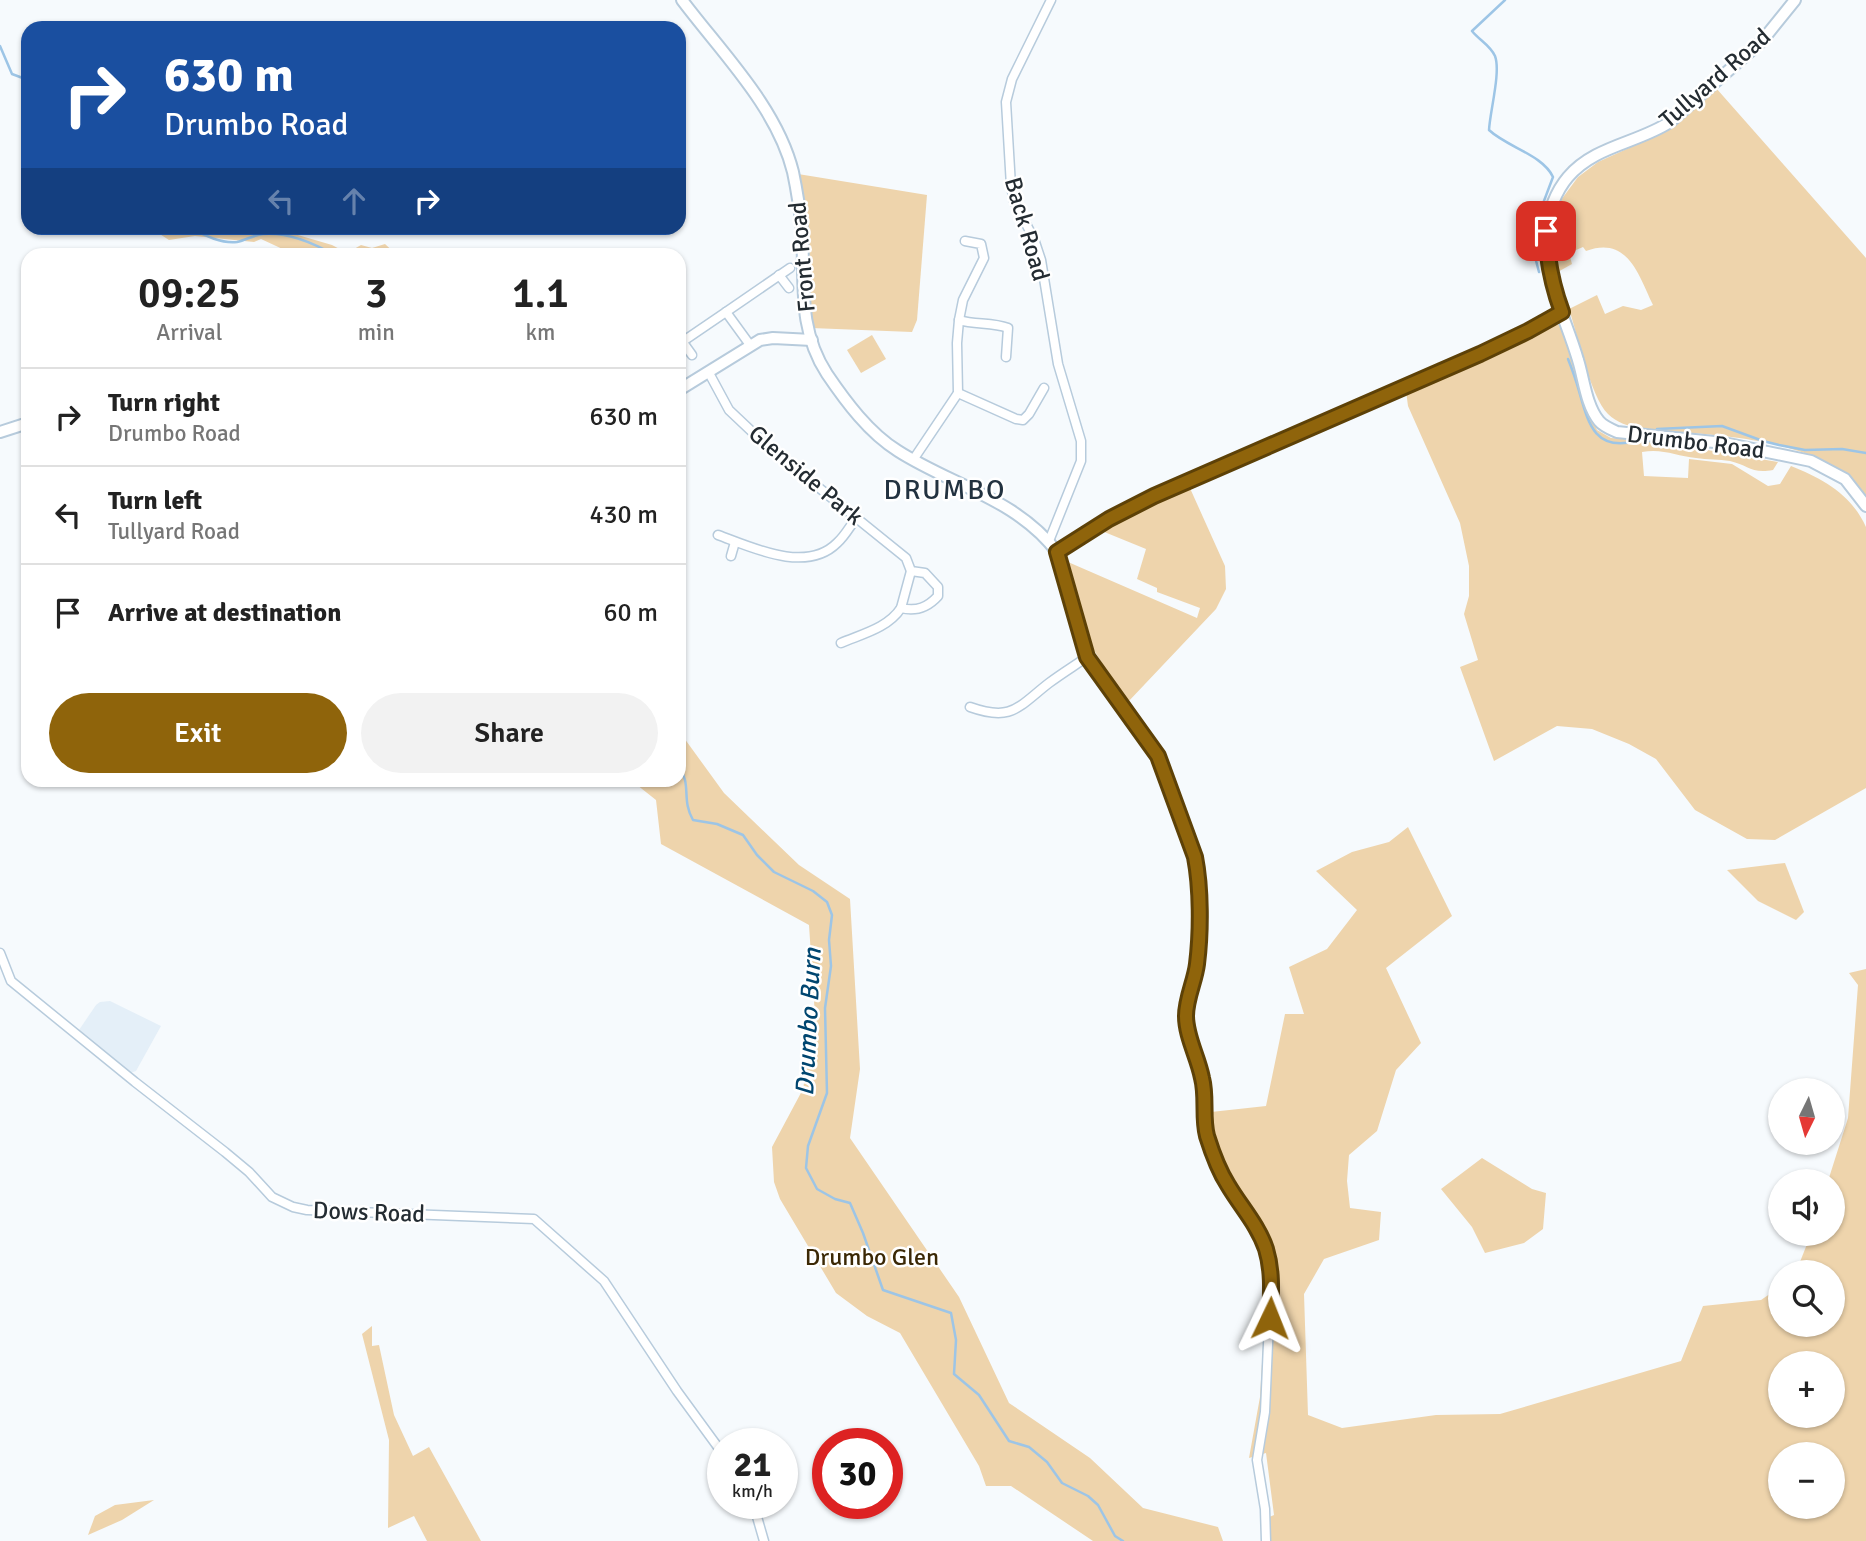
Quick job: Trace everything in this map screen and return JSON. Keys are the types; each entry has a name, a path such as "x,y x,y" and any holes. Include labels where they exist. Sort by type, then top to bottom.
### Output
{"street":[{"name":"Front Road","path":"682,0 759,102 786,152 800,216 805,315 825,371 877,435 913,460 988,496 1021,518 1049,541 1057,552"},
{"name":"Back Road","path":"1049,541 1081,461 1081,441 1058,364 1041,260 1034,239 1014,201 1006,102 1012,79 1051,0"},
{"name":"Tullyard Road","path":"1562,312 1552,284 1546,231 1550,210 1567,177 1598,153 1653,133 1670,121 1762,41 1795,0"},
{"path":"913,460 958,393 959,320 963,300 984,258 981,244 965,241"},
{"path":"686,340 790,268"},
{"path":"779,275 789,288"},
{"path":"726,312 750,345"},
{"path":"1266,1541 1265,1509 1257,1461 1265,1412 1271,1276 1267,1252 1260,1235 1228,1185 1207,1136 1204,1118 1206,1099 1188,1029 1187,1004 1197,966 1199,942 1198,871 1158,756 1087,657 1057,552 1109,519 1154,496 1480,354 1562,312"},
{"name":"Drumbo Road","path":"1562,312 1590,403 1598,420 1606,427 1617,432 1734,444 1811,461 1845,479 1866,506"},
{"path":"959,320 1008,328 1006,357"},
{"path":"686,386 760,340 812,340"},
{"path":"686,348 692,355"},
{"name":"Glenside Park","path":"709,373 729,410 766,445 906,558 911,571 925,573 938,587 938,596 932,603 920,609 901,608 887,623 841,643"},
{"path":"958,393 1023,420 1044,388"},
{"path":"0,432 21,424"},
{"path":"718,535 767,553 808,558 837,544 857,517"},
{"path":"732,556 735,541"},
{"path":"901,608 911,571"},
{"path":"970,707 996,713 1019,708 1050,682 1087,657"},
{"name":"Dows Road","path":"0,953 11,981 225,1152 280,1202 307,1210 534,1219 604,1280 707,1432"},
{"path":"758,1519 764,1541"}],"shaded area":[{"path":"110,1001 161,1026 136,1071 130,1073 77,1033 96,1005"}],"green space":[{"path":"1716,88 1866,258 1866,496 1851,478 1831,465 1781,446 1727,436 1641,429 1623,424 1608,414 1590,380 1569,309 1597,295 1605,314 1623,306 1641,310 1653,305 1630,261 1622,253 1612,249 1586,251 1583,247 1569,253 1572,264 1556,273 1553,262 1554,228 1561,200 1578,177 1598,162 1662,133"},
{"path":"798,174 927,195 917,320 912,332 811,328"},
{"path":"161,235 298,235 338,248 280,248 261,239 254,242 195,236 169,240"},
{"path":"385,244 389,248 372,248"},
{"path":"1553,323 1562,326 1597,430 1611,438 1654,441 1778,462 1773,470 1760,471 1730,461 1649,451 1642,452 1644,476 1688,478 1689,459 1732,464 1768,486 1780,484 1791,466 1835,489 1852,505 1866,527 1866,788 1775,840 1747,839 1695,810 1656,759 1629,744 1592,729 1557,726 1494,761 1460,667 1478,660 1464,614 1469,596 1469,566 1460,523 1408,406 1406,391 1525,340"},
{"path":"872,335 886,359 861,373 847,350"},
{"path":"1189,486 1225,566 1226,589 1216,609 1127,703 1087,639 1068,562 1197,618 1200,608 1157,592 1157,588 1137,579 1146,549 1097,529 1137,506"},
{"name":"Drumbo Glen","path":"686,741 724,793 799,865 850,899 860,1069 850,1138 959,1297 1009,1403 1090,1458 1143,1508 1218,1527 1223,1541 1093,1541 1011,1486 986,1486 979,1466 900,1333 867,1316 836,1293 780,1199 774,1182 772,1147 803,1089 815,1016 809,925 661,844 656,800 640,787 686,787"},
{"path":"1408,827 1452,916 1386,968 1421,1043 1396,1070 1377,1131 1349,1155 1347,1181 1350,1208 1381,1212 1379,1240 1324,1259 1304,1294 1308,1415 1342,1428 1436,1415 1500,1414 1681,1361 1703,1306 1761,1300 1768,1295 1768,1337 1845,1337 1845,1260 1801,1260 1806,1246 1845,1246 1845,1169 1832,1169 1836,1155 1845,1155 1845,1127 1848,1118 1858,985 1849,973 1866,969 1866,1541 1263,1541 1262,1520 1274,1515 1266,1453 1249,1458 1260,1397 1267,1277 1264,1254 1270,1249 1255,1216 1231,1185 1215,1144 1211,1112 1266,1106 1285,1014 1304,1014 1289,967 1327,949 1357,910 1316,871 1352,852 1389,842"},
{"path":"1785,863 1804,912 1796,920 1758,901 1727,870"},
{"path":"1482,1158 1532,1189 1546,1193 1543,1229 1524,1243 1485,1253 1472,1227 1441,1189"},
{"path":"372,1326 372,1346 379,1345 394,1415 413,1456 429,1447 481,1541 427,1541 414,1516 388,1528 389,1440 362,1334"},
{"path":"154,1500 122,1520 88,1535 95,1516 115,1505"}],"waterway":[{"path":"1505,0 1472,31 1490,49 1497,63 1489,130 1533,157 1548,169 1553,177 1530,238 1539,272"},
{"name":"Drumbo Burn","path":"0,46 12,74 21,77"},
{"name":"Drumbo Burn","path":"206,235 225,242 237,242 256,235"},
{"name":"Drumbo Burn","path":"282,235 320,248"},
{"path":"1568,359 1595,432 1611,442 1636,441"},
{"path":"1657,429 1722,426 1763,441 1805,450 1842,449 1866,453"},
{"name":"Drumbo Burn","path":"686,787 689,812 693,820 717,824 743,835 757,855 774,872 813,891 827,902 832,915 829,940 831,966 825,1008 827,1093 808,1146 806,1168 817,1189 835,1199 850,1203 883,1290 951,1313 956,1340 954,1374 979,1395 1009,1441 1029,1447 1047,1462 1062,1483 1088,1496 1098,1505 1115,1536 1123,1541"}],"district":[{"name":"DRUMBO","path":"945,489"}],"route":[{"path":"1270,1318 1271,1276 1267,1252 1250,1216 1228,1185 1207,1136 1202,1076 1186,1018 1199,942 1198,871 1195,857 1158,756 1087,657 1057,552 1109,519 1154,496 1480,354 1562,312 1552,284 1546,231"}]}
